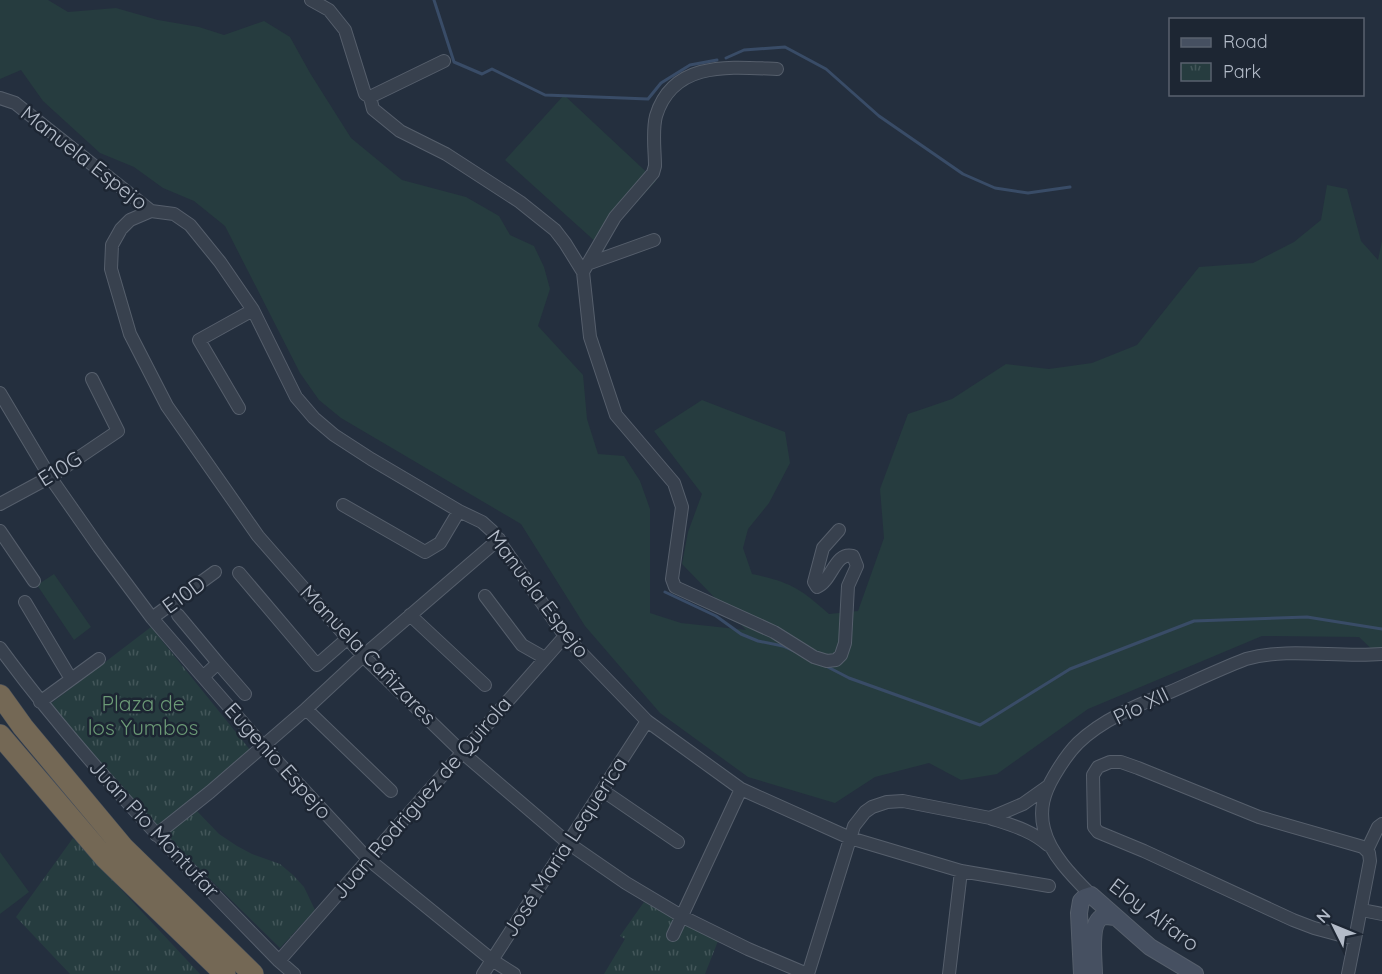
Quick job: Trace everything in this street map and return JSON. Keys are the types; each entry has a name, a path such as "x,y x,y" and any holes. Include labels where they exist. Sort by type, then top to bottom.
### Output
{"highway":[{"path":"0,695 23,727 123,847 254,974"},
{"path":"0,735 105,858 225,974"}],"street":[{"path":"311,0 329,10 345,30 364,94 370,97"},
{"path":"370,97 444,61"},
{"path":"777,69 730,67 699,71 678,83 663,99 655,118 653,173 615,217 587,267 590,337 616,415 674,483 680,496 682,507 672,579 675,586 774,632 814,657 827,661 836,660 841,655 845,644 848,586 857,566 856,560 853,556 845,556 840,559 823,584 817,587 814,582 823,548 839,530"},
{"path":"370,97 372,109 400,131 446,154 520,202 555,230 587,267"},
{"name":"Manuela Espejo","path":"0,98 15,103 151,211 174,214 190,225 254,310 296,397 314,418 334,435 371,459 482,522 499,539 566,636 647,721 741,789 850,838 961,871 1048,886"},
{"name":"Manuela Cañizares","path":"151,211 130,220 121,229 112,245 111,269 130,334 167,406 258,536 363,656 464,754 568,843 626,883 683,917 748,949 808,974"},
{"path":"587,267 654,240"},
{"path":"239,408 199,340 254,310"},
{"name":"E10G","path":"0,504 50,477 118,431 92,378"},
{"name":"Eugenio Espejo","path":"0,393 50,477 152,618 263,746 368,859 492,960 514,974"},
{"path":"343,505 425,552 440,543 459,511"},
{"path":"0,531 34,581"},
{"path":"156,835 306,710 363,656 499,539"},
{"name":"E10D","path":"152,618 216,572"},
{"path":"239,573 317,665 348,638"},
{"path":"485,596 522,645 545,658"},
{"path":"25,602 71,679"},
{"path":"178,615 245,694"},
{"path":"410,615 485,685"},
{"name":"Juan Rodriguez de Quirola","path":"279,962 566,636"},
{"name":"Juan Pio Montufar","path":"0,648 40,702 156,835 279,962 294,974"},
{"name":"Pío XII","path":"1088,896 1051,847 1044,830 1042,815 1042,800 1049,786 1062,761 1078,743 1101,725 1132,708 1231,665 1261,655 1359,656 1382,654"},
{"path":"40,702 99,659"},
{"path":"202,677 218,663"},
{"path":"306,710 391,791"},
{"name":"José Maria Lequerica","path":"483,974 647,721"},
{"path":"1348,974 1356,939 1362,910 1371,861 1367,850 1259,817 1121,762 1110,762 1098,767 1094,775 1094,827 1098,832 1293,920 1356,939"},
{"path":"990,818 1023,804 1049,786"},
{"path":"673,934 683,917 741,789"},
{"path":"602,790 678,842"},
{"path":"808,974 854,826 865,812 887,802 903,801 990,818 1038,836 1051,847"},
{"path":"1367,850 1378,827 1382,824"},
{"path":"949,974 961,871"},
{"path":"1082,974 1078,913 1081,901 1088,896"},
{"name":"Eloy Alfaro","path":"1088,896 1150,947 1195,974"},
{"path":"1362,910 1382,914"},
{"path":"1094,974 1093,929 1098,920 1105,916 1114,917"}],"green space":[{"path":"0,0 48,0 68,12 116,8 224,35 264,21 290,37 351,138 402,180 466,197 499,216 510,235 534,246 544,267 550,289 538,326 583,375 587,419 598,454 624,456 640,481 650,509 650,613 681,623 746,630 682,564 688,532 702,494 654,431 702,400 785,432 790,463 769,503 748,529 743,548 752,574 794,587 829,614 858,611 884,538 880,489 908,414 952,399 1006,364 1049,369 1092,363 1137,345 1199,267 1253,263 1294,242 1321,220 1327,185 1347,189 1361,241 1378,260 1382,241 1382,659 1359,637 1262,636 1088,709 997,774 961,780 929,763 875,777 835,803 748,777 660,713 585,626 521,524 341,418 319,400 300,373 225,226 194,201 163,188 134,167 100,153 43,101 21,70 0,79"},
{"path":"564,95 656,181 598,244 505,160"},
{"path":"54,574 91,627 74,640 37,585"},
{"name":"Plaza de los Yumbos","path":"151,627 251,751 157,826 49,705"},
{"path":"196,810 219,834 252,854 280,864 304,887 315,910 280,948 164,834"},
{"path":"73,838 200,974 70,974 16,917"},
{"path":"0,852 29,892 0,914"},
{"path":"644,902 718,941 705,974 604,974 625,939 620,936"}],"waterway":[{"path":"434,0 454,62 482,74 492,69 545,95 648,99 661,83 690,65 717,60"},
{"path":"726,58 744,50 785,47 826,69 879,116 963,174 995,188 1028,193 1070,187"},
{"path":"665,592 716,616 741,634 794,651"},
{"path":"824,665 849,678 980,725 1070,669 1194,621 1307,617 1382,629"}]}
